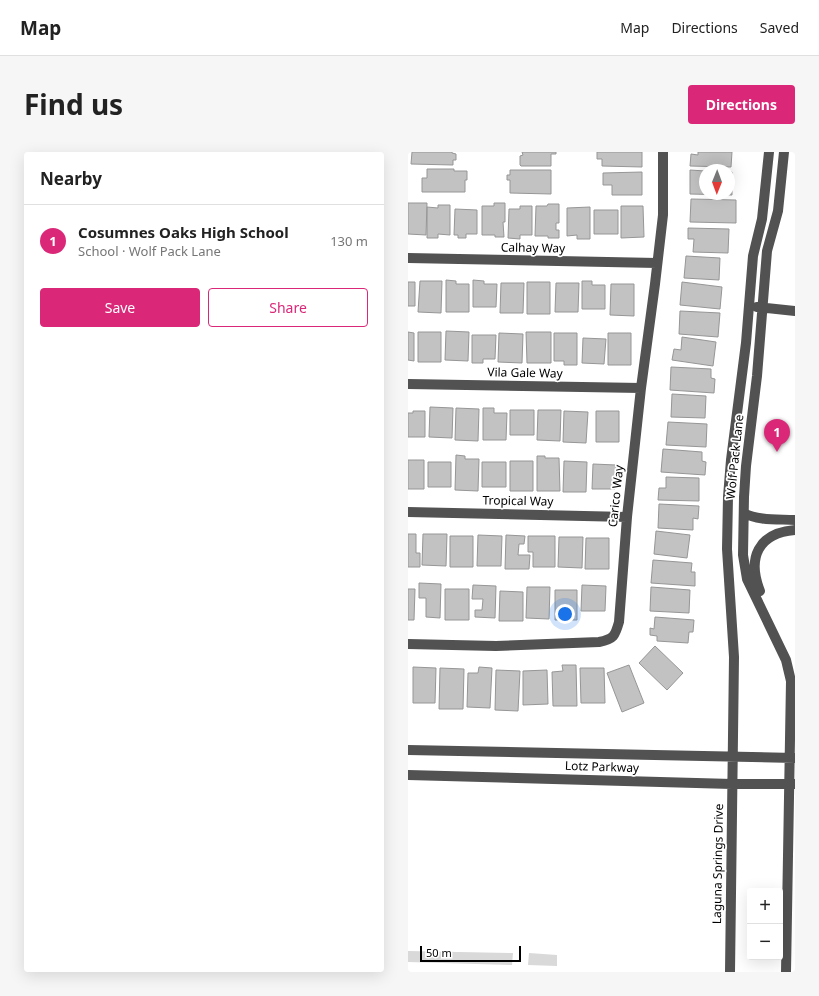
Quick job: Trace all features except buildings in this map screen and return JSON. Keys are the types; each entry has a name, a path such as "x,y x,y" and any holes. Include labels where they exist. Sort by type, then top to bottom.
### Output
{"street":[{"name":"Carico Way","path":"408,644 496,646 599,642 609,640 616,634 619,622 627,517 641,388 662,215 663,152"},
{"name":"Wolf Pack Lane","path":"733,756 734,657 727,557 728,497 731,460 746,343 753,256 762,219 769,152"},
{"name":"Wolf Pack Lane","path":"784,152 778,211 768,251 757,376 746,466 743,555 746,574 751,588 786,660 789,671 792,691 792,758"},
{"name":"Calhay Way","path":"408,258 657,263"},
{"path":"749,306 795,311"},
{"name":"Vila Gale Way","path":"408,384 641,388"},
{"name":"Tropical Way","path":"408,512 627,517"},
{"path":"744,513 747,515 764,518 795,520"},
{"path":"786,660 755,580 754,566 757,552 765,541 776,533 795,530"},
{"name":"Lotz Parkway","path":"408,750 792,758"},
{"name":"Laguna Springs Drive","path":"730,972 733,756"},
{"path":"786,972 789,820 792,784 792,758"},
{"name":"Lotz Parkway","path":"408,775 732,784 792,784"}],"shaded area":[{"path":"408,951 513,953 512,965 408,962"},
{"path":"529,953 557,955 557,966 528,965"}],"place":[{"name":"Cosumnes Oaks High School","path":"777,452"}]}
